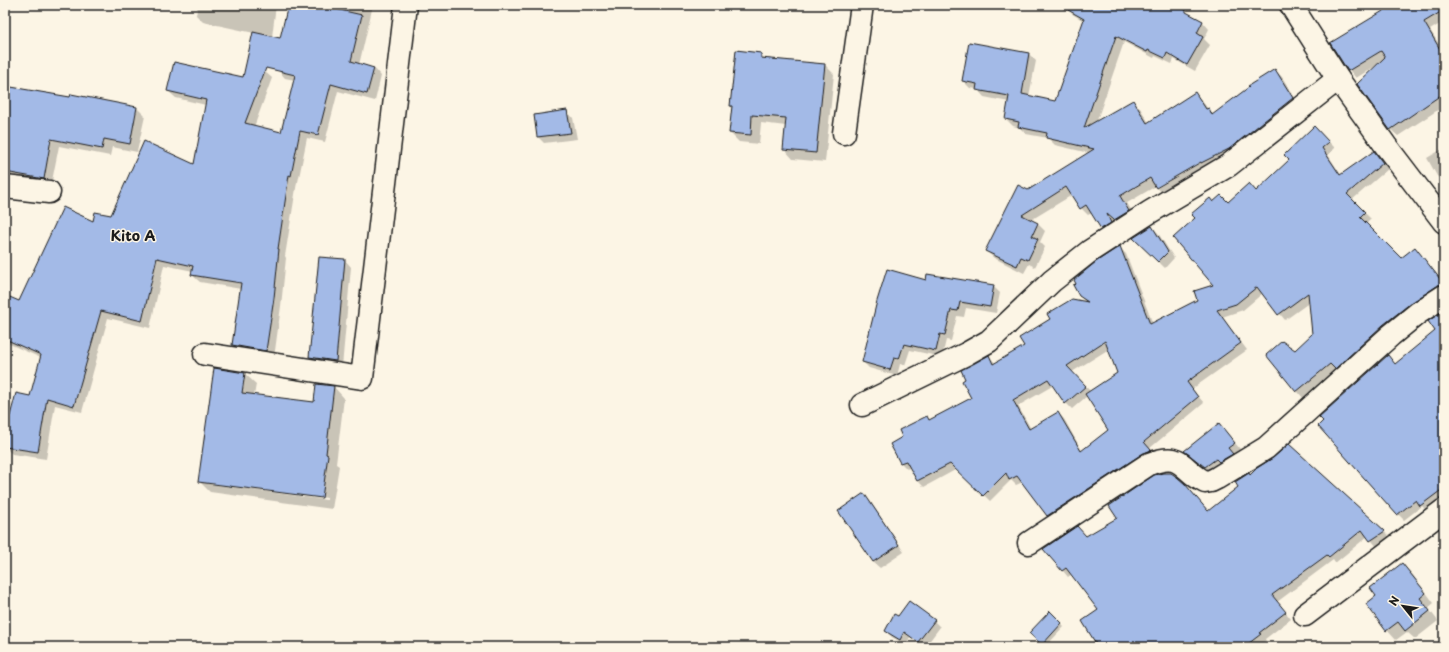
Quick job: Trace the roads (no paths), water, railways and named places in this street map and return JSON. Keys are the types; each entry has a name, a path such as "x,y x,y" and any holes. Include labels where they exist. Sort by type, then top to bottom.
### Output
{"street":[{"path":"205,354 362,378 406,5"},
{"path":"844,133 862,5"},
{"path":"1291,5 1338,79 1386,146 1444,222"},
{"path":"862,405 966,354 989,341 1052,281 1090,251 1150,212 1229,165 1338,79"},
{"path":"5,187 50,192"},
{"path":"1029,543 1149,464 1160,460 1168,458 1177,461 1206,482 1217,478 1266,448 1391,335 1418,313 1444,296"},
{"path":"1306,615 1444,510"}],"district":[{"name":"Kito A","path":"133,235"}]}
